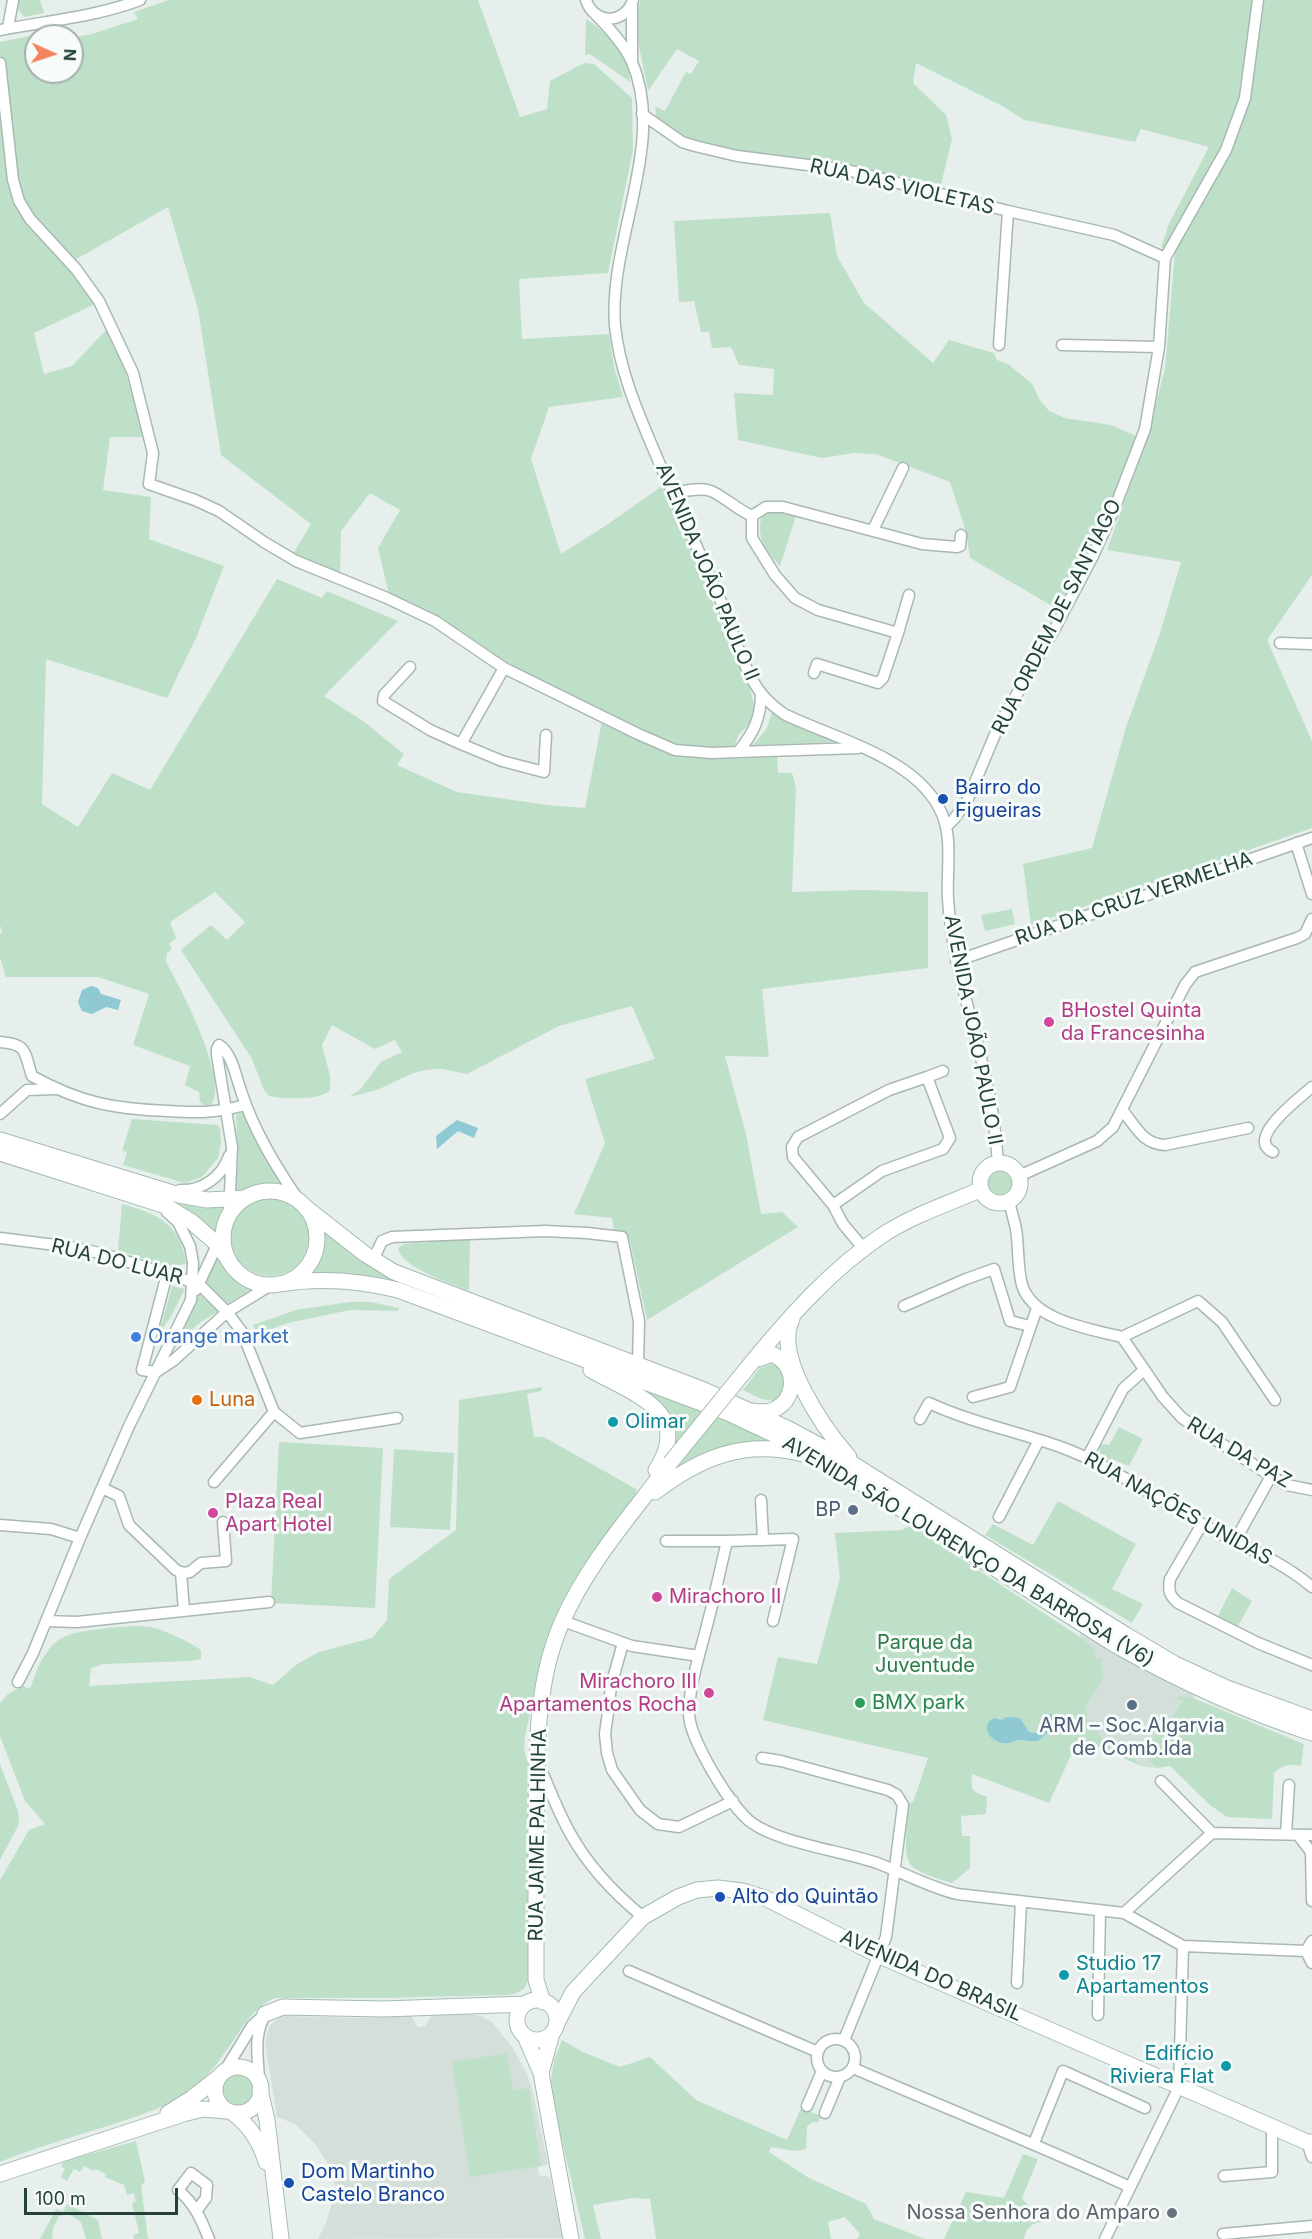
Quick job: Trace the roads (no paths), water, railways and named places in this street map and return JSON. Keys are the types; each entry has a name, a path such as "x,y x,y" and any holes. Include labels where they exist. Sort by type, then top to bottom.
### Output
{"street":[{"path":"13,0 4,29 70,19 118,8 140,0"},
{"path":"1165,258 1226,150 1245,99 1258,0"},
{"path":"586,1 615,35 632,62"},
{"path":"596,15 606,19 616,18 625,14 632,3"},
{"path":"632,3 632,62"},
{"name":"AVENIDA JOÃO PAULO II","path":"632,62 639,88 642,114 635,184 616,279 615,326 622,369 752,680 761,694 784,714 889,761 914,777 933,798 947,826 950,844 948,899 956,960 991,1103 998,1162"},
{"path":"0,63 14,180 19,201 30,219 76,269 99,301 133,373 153,453 149,484 219,511 257,538 296,561 387,598 435,621 504,668 675,750 712,753 859,747"},
{"name":"RUA DAS VIOLETAS","path":"642,114 682,142 695,147 737,156 846,170 1114,235 1165,258"},
{"path":"999,345 1008,211"},
{"name":"RUA ORDEM DE SANTIAGO","path":"947,826 967,801 999,725 1054,630 1093,556 1145,429 1159,347 1165,258"},
{"path":"1062,345 1159,347"},
{"path":"873,530 903,468"},
{"path":"673,493 692,490 711,491 740,511 752,516"},
{"path":"752,516 766,507 783,507 922,544 957,547 960,546 962,535"},
{"path":"752,516 752,538 775,575 795,598 818,610 897,633"},
{"path":"814,673 817,664 870,683 878,683 883,678 909,595"},
{"path":"1280,643 1312,644"},
{"path":"410,667 384,695 383,701 430,730 502,761 544,772 546,735"},
{"path":"461,744 504,668"},
{"path":"738,752 750,738 757,724 761,708 761,694"},
{"name":"RUA DA CRUZ VERMELHA","path":"956,960 1312,838"},
{"path":"1296,843 1312,894"},
{"path":"1019,1176 1096,1141 1113,1127 1190,976 1202,968 1297,939 1305,934 1312,919"},
{"path":"0,1042 20,1045 23,1048 32,1076 27,1090 0,1114"},
{"path":"18,1682 33,1653 102,1488 156,1372 190,1300 196,1282 221,1237 229,1215 232,1147 217,1055 219,1045 229,1057 245,1105 261,1139 303,1204 316,1229 314,1253 301,1274 275,1284 227,1312 174,1360 156,1372 142,1370 167,1275"},
{"path":"864,1249 843,1224 833,1205 793,1157 792,1147 798,1137 889,1090 943,1071"},
{"path":"32,1076 55,1089 89,1102 126,1110 208,1113 245,1105"},
{"path":"833,1205 882,1171 943,1149 950,1138 927,1077"},
{"path":"1273,1152 1265,1145 1267,1131 1312,1088"},
{"path":"27,1090 55,1089"},
{"path":"1123,1111 1143,1137 1150,1143 1157,1144 1165,1145 1248,1128"},
{"name":"AVENIDA SÃO LOURENÇO DA BARROSA (V6)","path":"0,1140 153,1194 221,1237 230,1262 247,1279 275,1284 332,1279 368,1283 433,1302 728,1413 824,1460 1127,1651 1216,1697 1312,1733"},
{"path":"153,1194 189,1191 212,1180 226,1166 232,1147"},
{"name":"AVENIDA SÃO LOURENÇO DA BARROSA (V6)","path":"0,1153 153,1194 229,1199 246,1198 261,1192 278,1192 303,1204 373,1260 422,1284 704,1390 818,1444 1175,1664 1227,1688 1312,1719"},
{"path":"998,1162 1011,1166 1019,1176 1016,1196 1001,1204 985,1198 980,1190 980,1178 984,1170 998,1162"},
{"name":"RUA JAIME PALHINHA","path":"521,2030 519,2012 536,2003 537,1759 542,1691 547,1665 563,1621 585,1577 670,1463 801,1305 841,1266 882,1236 918,1215 980,1190"},
{"path":"153,1194 178,1222 190,1246 196,1282 227,1312 242,1332 274,1412 300,1433 397,1418"},
{"path":"229,1215 246,1198"},
{"path":"1009,1201 1016,1229 1023,1285 1028,1297 1037,1308 1053,1316 1122,1337 1198,1301 1222,1322 1275,1401"},
{"path":"373,1260 382,1241 392,1237 545,1232 622,1237 639,1321 638,1365"},
{"name":"RUA DO LUAR","path":"0,1238 100,1253 196,1282"},
{"path":"904,1306 994,1269 1010,1321 1030,1326"},
{"path":"801,1305 790,1321 788,1331 788,1346 797,1373 831,1436 851,1458 875,1478"},
{"path":"973,1396 1010,1387 1037,1308"},
{"name":"RUA DA PAZ","path":"1122,1337 1163,1397 1182,1418 1287,1485 1312,1490"},
{"path":"550,1347 642,1399 655,1407 664,1417 669,1430 664,1457 646,1484 638,1504"},
{"path":"748,1410 763,1413 778,1409 791,1393 792,1384 785,1363 779,1357 772,1354 765,1355 753,1361"},
{"path":"1087,1458 1123,1389 1144,1370"},
{"name":"RUA NAÇÕES UNIDAS","path":"920,1419 928,1402 1087,1458 1202,1524 1270,1559 1301,1577 1312,1587"},
{"path":"214,1482 274,1412"},
{"path":"999,1517 1039,1440"},
{"path":"638,1504 686,1470 726,1453 766,1449 824,1460"},
{"path":"1235,1541 1271,1476"},
{"path":"102,1488 119,1496 129,1525 170,1565 182,1572 190,1572 201,1563 226,1561 223,1522"},
{"path":"761,1500 763,1538"},
{"path":"1202,1524 1170,1580 1170,1596 1178,1603 1258,1643 1312,1665"},
{"path":"0,1525 51,1529 80,1538"},
{"path":"666,1541 793,1539 773,1621"},
{"path":"727,1541 691,1691 690,1726 694,1739 733,1801 751,1822 766,1830 878,1864 938,1889 957,1894 1124,1912 1183,1946 1306,1951"},
{"path":"182,1572 184,1611"},
{"path":"46,1621 77,1622 269,1602"},
{"path":"563,1621 623,1643 699,1656"},
{"path":"623,1643 611,1686 605,1734 612,1770 634,1802 653,1821 663,1826 679,1827 733,1801"},
{"path":"762,1758 888,1790 897,1795 903,1806 890,1916 880,1956 844,2040"},
{"path":"537,1759 570,1833 613,1890 643,1917"},
{"path":"1161,1781 1212,1833"},
{"path":"1286,1834 1289,1785"},
{"path":"1124,1912 1212,1833 1312,1835"},
{"path":"1298,1835 1311,1852 1312,1901"},
{"name":"AVENIDA DO BRASIL","path":"554,2029 573,1992 643,1917 678,1897 697,1890 718,1888 742,1891 765,1898 880,1956 1310,2142"},
{"path":"1017,1983 1021,1902"},
{"path":"1098,2015 1100,1910"},
{"path":"1306,1951 1312,1941"},
{"path":"1105,2239 1179,2087 1183,1946"},
{"path":"1306,1951 1312,1963"},
{"path":"629,1971 818,2052"},
{"name":"AVENIDA DO BRASIL","path":"536,2003 573,1992"},
{"path":"275,2195 261,2146 246,2124 219,2104 215,2093 215,2086 252,2026 266,2014 283,2007 384,2009 536,2003 555,2013 554,2029 541,2073"},
{"path":"492,2004 536,2040 542,2039 554,2029"},
{"path":"266,2014 258,2030 256,2043 281,2239"},
{"path":"521,2030 541,2073 571,2239"},
{"path":"828,2040 844,2040 855,2052 853,2068 848,2074 840,2077 828,2076 818,2064 818,2052 828,2040"},
{"path":"0,2174 147,2125 203,2109 246,2112 257,2102 260,2087 256,2076 244,2068 233,2068 192,2098 147,2125"},
{"path":"853,2068 1034,2143 1130,2187"},
{"path":"807,2106 822,2071"},
{"path":"1034,2143 1063,2071 1145,2108"},
{"path":"825,2113 840,2077"},
{"path":"1224,2176 1272,2172 1272,2126"},
{"path":"1310,2142 1312,2157"},
{"path":"197,2210 209,2239"},
{"path":"1223,2234 1312,2226"}],"water":[{"path":"91,986 98,988 101,994 121,1000 118,1010 106,1007 92,1014 82,1011 78,1002 82,990"},
{"path":"457,1120 478,1128 474,1138 458,1131 437,1149 436,1136"},
{"path":"1048,1714 1052,1714 1055,1722 1037,1741 1021,1740 1002,1743 993,1739 988,1732 990,1721 994,1718 1002,1720 1006,1717 1020,1718 1029,1732 1037,1733 1044,1725"}],"place":[{"name":"Bairro do Figueiras","path":"943,799"},
{"name":"BHostel Quinta da Francesinha","path":"1049,1022"},
{"name":"Orange market","path":"136,1337"},
{"name":"Luna","path":"197,1400"},
{"name":"Olimar","path":"613,1422"},
{"name":"BP","path":"853,1510"},
{"name":"Plaza Real Apart Hotel","path":"213,1513"},
{"name":"Mirachoro II","path":"657,1597"},
{"name":"Mirachoro III Apartamentos Rocha","path":"709,1693"},
{"name":"BMX park","path":"860,1703"},
{"name":"ARM – Soc.Algarvia de Comb.lda","path":"1132,1705"},
{"name":"Alto do Quintão","path":"720,1897"},
{"name":"Studio 17 Apartamentos","path":"1064,1975"},
{"name":"Edifício Riviera Flat","path":"1226,2066"},
{"name":"Dom Martinho Castelo Branco","path":"289,2183"},
{"name":"Nossa Senhora do Amparo","path":"1172,2213"}],"park label":[{"name":"Parque da Juventude","path":"925,1654"}]}
